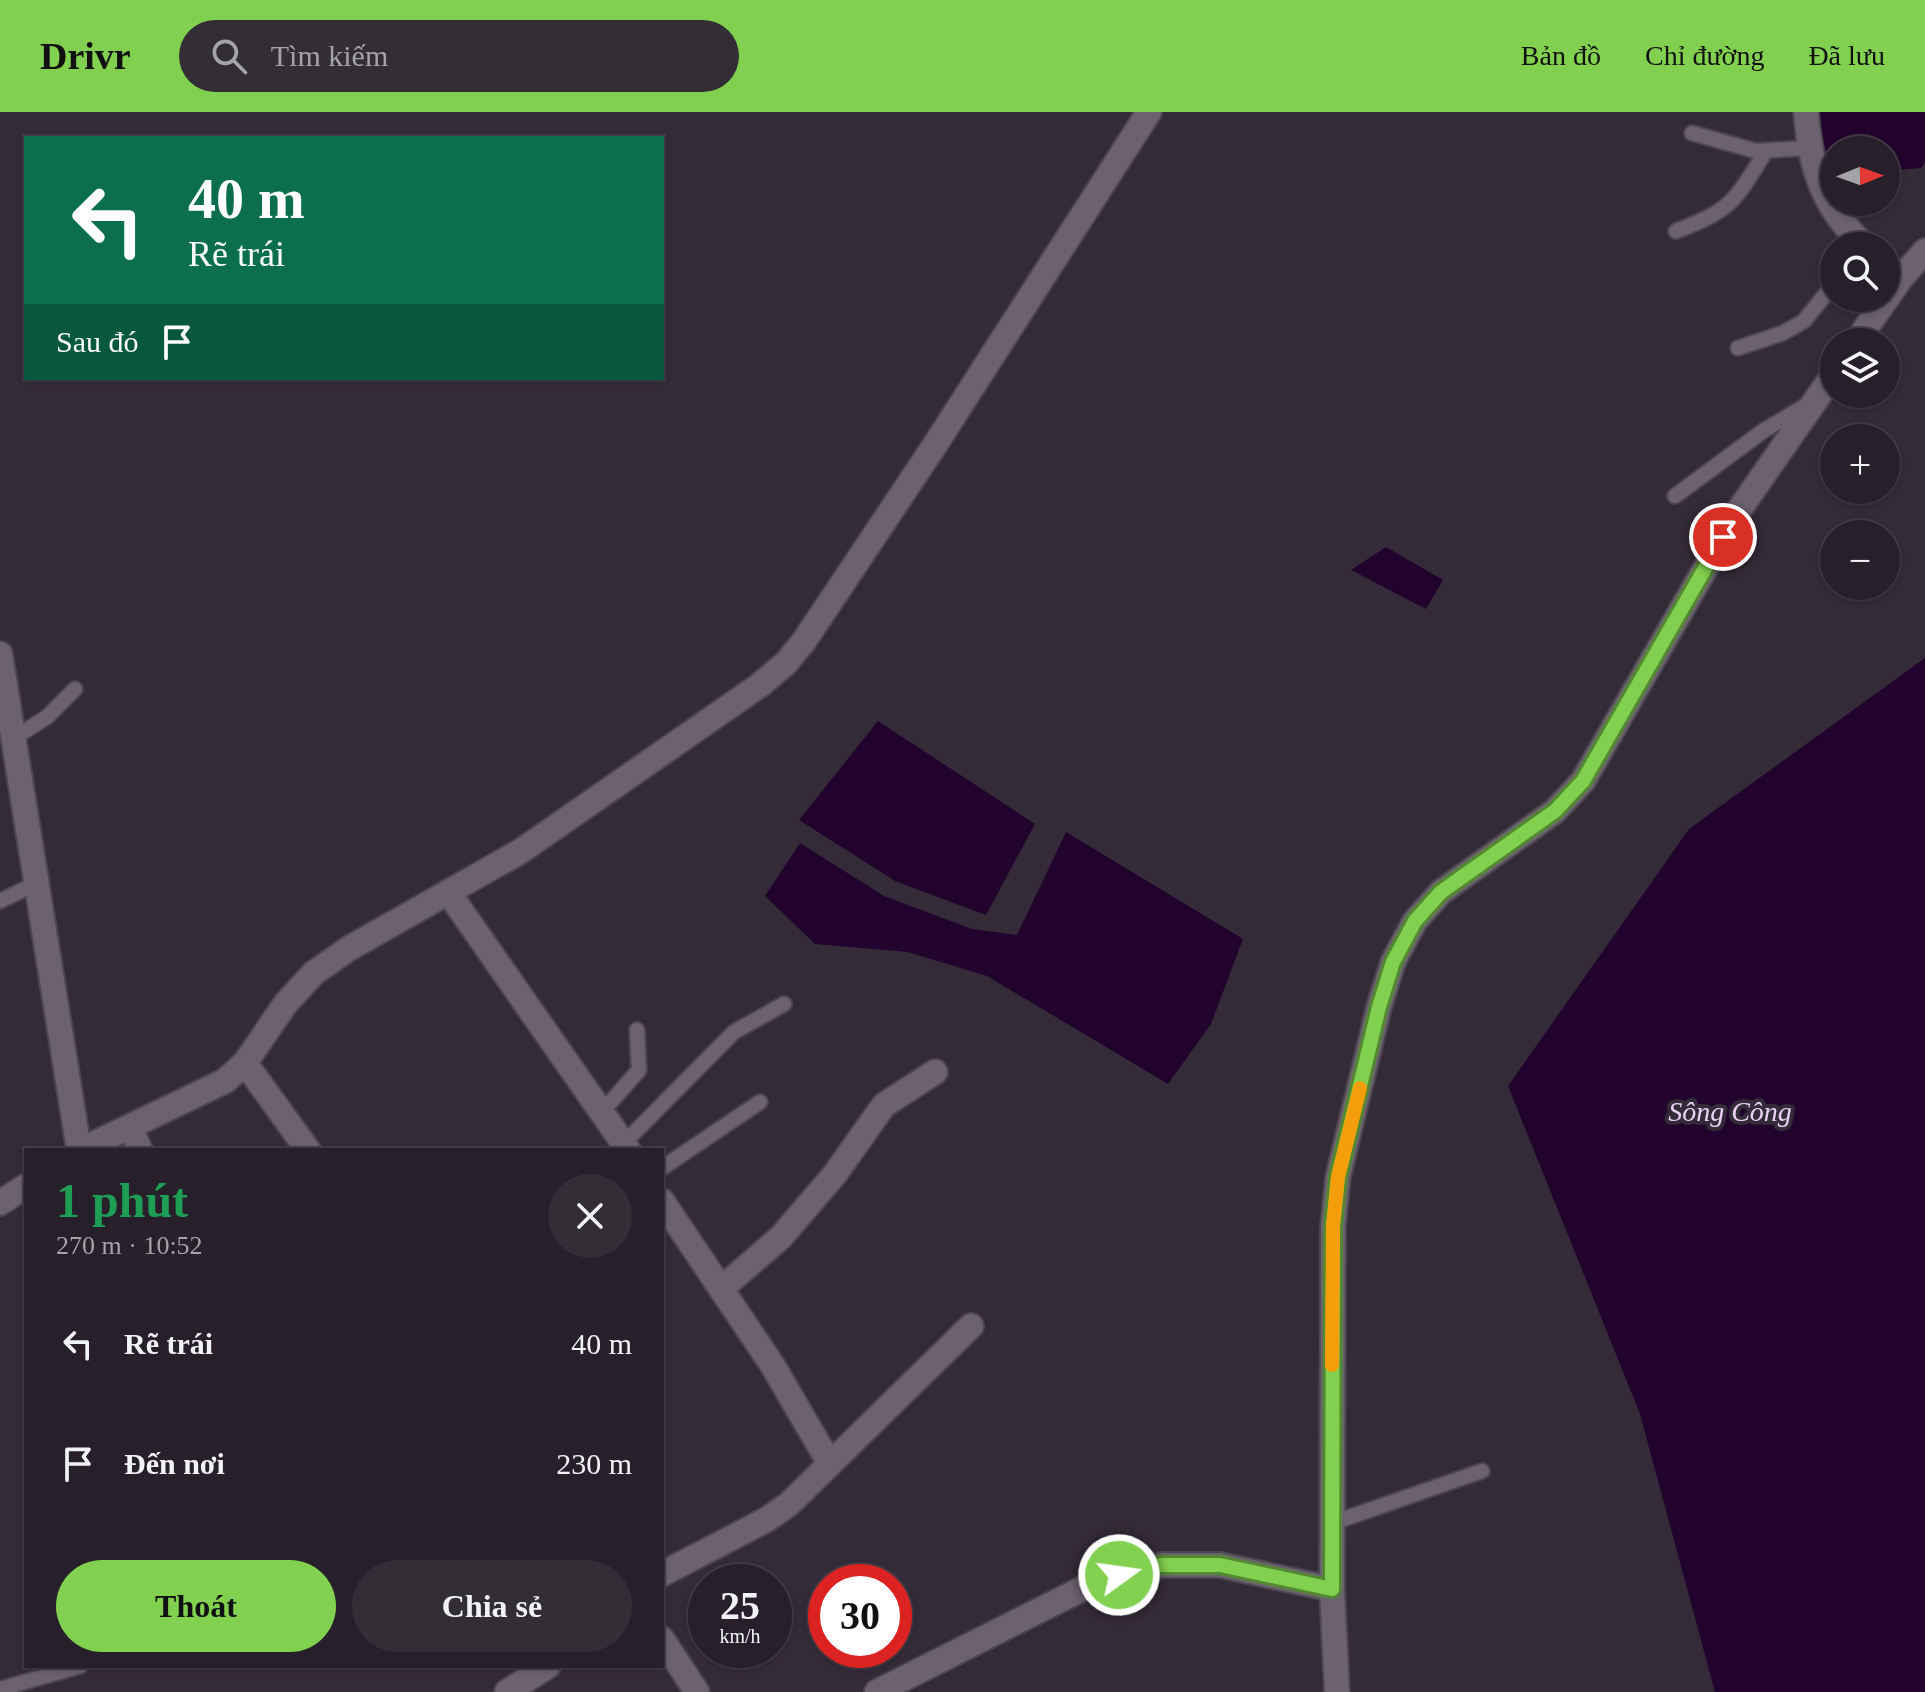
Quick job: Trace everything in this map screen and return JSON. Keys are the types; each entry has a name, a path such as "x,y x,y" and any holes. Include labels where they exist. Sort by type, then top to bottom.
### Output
{"street":[{"path":"84,1148 225,1081 245,1063 286,1003 314,973 348,949 521,851 760,685 786,663 804,641 933,448 1149,112"},
{"path":"1806,112 1808,148 1823,192 1849,232"},
{"path":"1900,268 1925,251"},
{"path":"1337,1692 1332,1589 1334,1214 1338,1177 1379,1007 1393,962 1415,921 1441,892 1555,811 1583,781 1739,510 1820,394"},
{"path":"0,654 80,1148"},
{"path":"448,892 626,1147"},
{"path":"245,1063 307,1148"},
{"path":"721,1289 781,1237 835,1174 884,1105 935,1072"},
{"path":"130,1127 139,1148"},
{"path":"0,1203 24,1187"},
{"path":"664,1204 773,1366 830,1464"},
{"path":"664,1573 766,1520 789,1504 971,1326"},
{"path":"877,1692 1098,1581 1161,1565 1220,1565 1332,1589"},
{"path":"664,1642 697,1692"},
{"path":"507,1692 545,1668"}],"lane":[{"path":"1692,133 1756,151 1808,148"},
{"path":"1676,231 1710,219 1727,207 1742,190 1766,151"},
{"path":"1738,348 1783,333 1804,321 1820,301"},
{"path":"1675,496 1763,431 1816,400"},
{"path":"14,738 47,717 75,689"},
{"path":"0,901 37,883"},
{"path":"626,1147 734,1032 784,1004"},
{"path":"602,1112 639,1070 637,1030"},
{"path":"664,1167 760,1102"},
{"path":"1332,1523 1482,1471"},
{"path":"0,1689 73,1668"}],"water":[{"path":"1818,112 1925,112 1925,162 1921,168 1900,170 1900,136 1820,136 1820,147"},
{"path":"1386,547 1443,580 1426,609 1351,570"},
{"name":"Sông Công","path":"1925,658 1925,1692 1715,1692 1640,1414 1508,1086 1689,829"},
{"path":"878,721 1035,824 986,915 895,881 799,820"},
{"path":"1066,832 1243,939 1211,1024 1168,1084 987,976 908,952 815,944 765,896 800,843 884,896 972,929 1017,935"}],"slow traffic":[{"path":"1332,1365 1333,1226 1338,1177 1360,1088"}],"route":[{"path":"1119,1575 1161,1565 1220,1565 1332,1589 1333,1226 1338,1177 1379,1007 1393,962 1415,921 1441,892 1555,811 1583,781 1723,537"}]}
